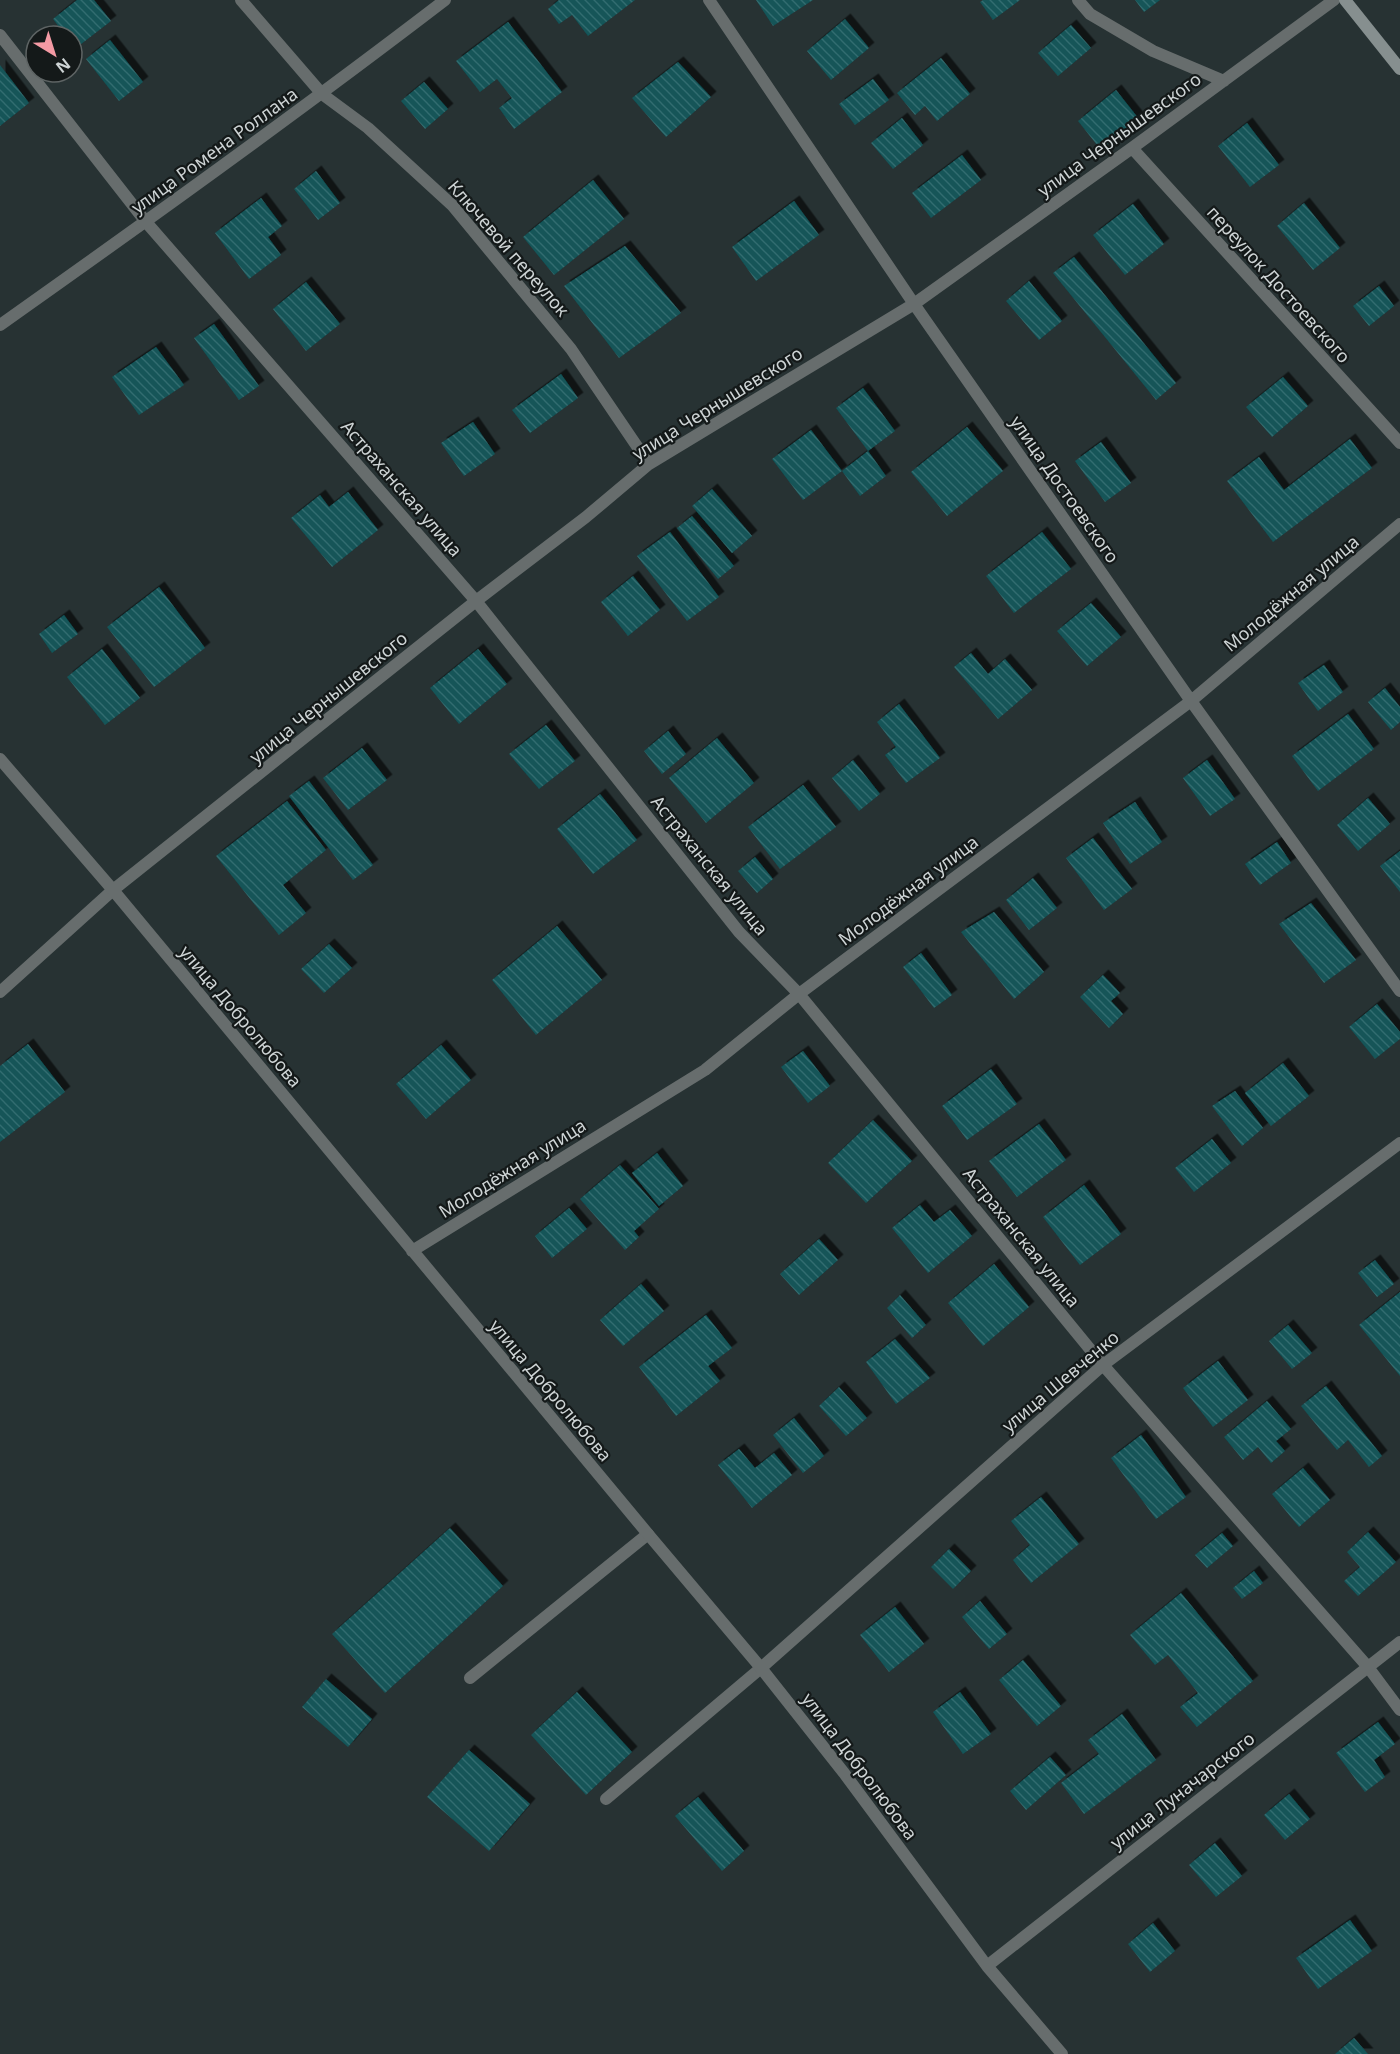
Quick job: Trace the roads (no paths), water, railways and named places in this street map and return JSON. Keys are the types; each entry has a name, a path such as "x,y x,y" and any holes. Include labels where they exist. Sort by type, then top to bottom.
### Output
{"main road":[{"path":"1345,0 1400,69"}],"street":[{"name":"Ключевой переулок","path":"241,0 322,94 368,128 452,204 571,349 649,464"},
{"name":"улица Ромена Роллана","path":"0,325 322,94 445,0"},
{"name":"улица Достоевского","path":"709,0 914,304 1191,700 1400,991"},
{"path":"1078,0 1090,14 1153,51 1224,81"},
{"name":"улица Чернышевского","path":"0,992 113,890 476,601 586,517 649,464 914,304 1334,0"},
{"name":"Астраханская улица","path":"0,35 146,222 476,601 739,932 799,994 1103,1365 1368,1667 1400,1710"},
{"name":"переулок Достоевского","path":"1132,148 1400,443"},
{"name":"Молодёжная улица","path":"412,1251 705,1070 799,994 1191,700 1400,524"},
{"name":"улица Добролюбова","path":"0,759 113,890 761,1668 844,1773 987,1966 1062,2054"},
{"name":"улица Шевченко","path":"606,1799 761,1668 1103,1365 1400,1143"},
{"path":"470,1678 648,1534"},
{"name":"улица Луначарского","path":"987,1966 1400,1642"}]}
